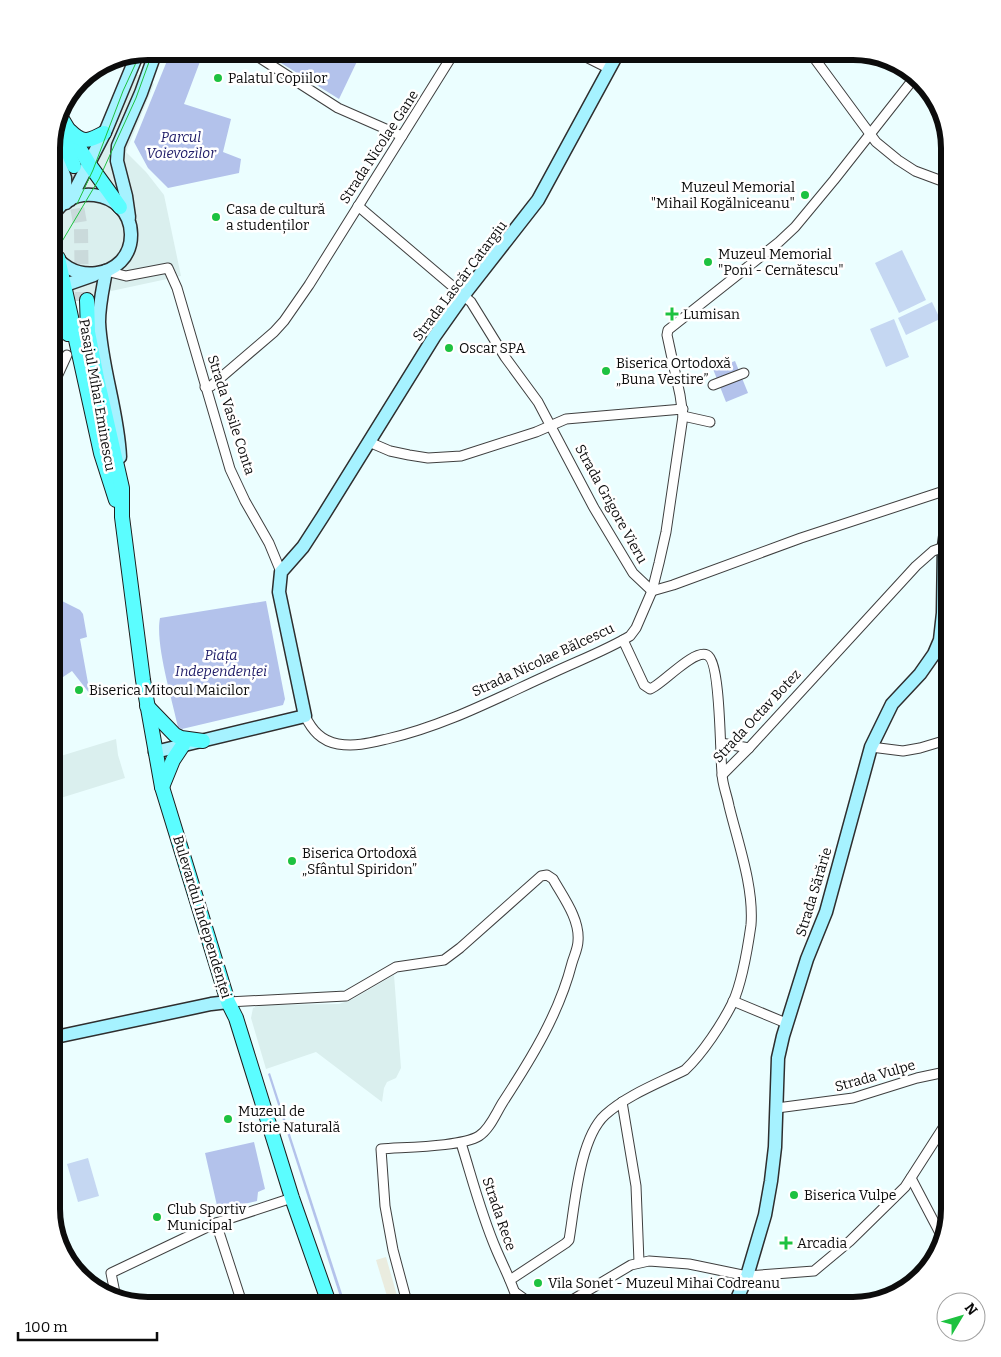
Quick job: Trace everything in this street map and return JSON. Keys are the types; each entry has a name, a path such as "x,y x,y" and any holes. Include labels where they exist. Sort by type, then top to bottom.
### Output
{"main road":[{"path":"62,130 79,140 95,138 104,133"},
{"path":"62,132 120,206"},
{"path":"61,135 72,166"},
{"path":"60,297 73,357"},
{"name":"Pasajul Mihai Eminescu","path":"84,300 84,332 90,370 117,489"},
{"path":"60,316 101,453 117,489"},
{"name":"Bulevardul Independenței","path":"117,489 148,706 162,786 228,1002 236,1018 292,1198 327,1297"},
{"path":"148,706 175,735 181,738 203,741"},
{"path":"162,786 173,760 183,746"}],"street":[{"path":"60,287 114,267 125,256 131,234 126,196 117,161 118,146 153,60"},
{"path":"263,60 338,108 402,136"},
{"name":"Strada Nicolae Gane","path":"205,388 211,386 236,366 284,322 449,60"},
{"path":"592,60 610,69"},
{"name":"Strada Lascăr Catargiu","path":"281,572 303,546 434,337 463,296 538,200 614,60"},
{"path":"816,60 876,142 915,171 941,181"},
{"path":"60,208 89,164 134,61"},
{"path":"870,134 910,82"},
{"name":"Strada Nicolae Bălcescu","path":"305,716 316,733 336,744 357,745 397,737 443,723 630,636 636,628 652,591 666,532 683,412 677,377 669,348 668,330 772,248 795,227 870,134"},
{"path":"60,164 65,178 60,202"},
{"path":"60,210 91,194 105,197 120,206 125,213 131,234"},
{"name":"Strada Grigore Vieru","path":"358,206 471,302 505,357 538,402 594,508 633,573 652,591"},
{"path":"60,260 66,266 82,273 102,272"},
{"name":"Strada Vasile Conta","path":"102,272 126,276 168,268 177,288 230,469 245,501 269,543 281,572 279,592 305,716"},
{"path":"102,272 99,323 120,448 117,489"},
{"path":"60,376 73,357"},
{"path":"713,385 744,373"},
{"path":"369,442 390,451 428,458 461,456 536,432 566,419 683,412 710,422"},
{"path":"652,591 801,538 941,493"},
{"name":"Strada Octav Botez","path":"722,775 916,566 933,551 941,547"},
{"name":"Strada Sărărie","path":"738,1297 747,1276 765,1215 772,1181 778,1058 786,1023 807,959 826,912 871,748 892,704 920,674 934,654 940,640 941,631"},
{"name":"Strada Octav Botez","path":"623,640 644,684 650,689 656,686 675,668 701,654 707,655 712,659 717,686 722,775"},
{"path":"155,752 305,716"},
{"path":"871,748 902,751 941,742"},
{"path":"721,744 749,748"},
{"path":"510,1280 564,1246 569,1240 583,1157 588,1143 603,1116 622,1102 685,1070 718,1028 733,1001 747,954 751,923 751,903 750,890 722,775"},
{"path":"60,1036 211,1004 346,996 396,967 444,960 541,876 547,875 552,879 572,914 576,925 578,942 569,977 543,1038 482,1133 473,1139 461,1142 381,1149 385,1206 393,1250 406,1297"},
{"path":"733,1001 786,1023"},
{"name":"Strada Vulpe","path":"777,1108 853,1098 941,1072"},
{"path":"622,1102 636,1186 640,1262"},
{"path":"578,1297 640,1262 689,1264 747,1276 814,1271 850,1241 896,1197 911,1178 941,1132"},
{"name":"Strada Rece","path":"461,1142 482,1214 517,1297"},
{"path":"911,1178 938,1230"},
{"path":"114,1290 111,1273 216,1223 292,1198"},
{"path":"216,1223 240,1297"},
{"path":"516,1294 520,1297"}],"shaded area":[{"path":"128,69 154,84 126,152 146,172 164,195 181,276 60,302 60,147 102,128"},
{"path":"902,250 926,300 899,313 875,263"},
{"path":"932,302 940,319 906,335 898,318"},
{"path":"894,319 909,357 886,367 870,329"},
{"path":"116,739 118,755 125,778 60,798 60,756"},
{"path":"394,975 401,1068 396,1078 387,1082 382,1102 316,1052 266,1069 251,1018 253,1008 262,1005 339,1004 353,999"},
{"path":"88,1158 99,1196 78,1202 67,1164"},
{"path":"386,1257 397,1297 387,1297 376,1260"}],"green space":[{"name":"Parcul Voievozilor","path":"167,60 201,60 184,104 231,119 223,152 241,159 239,173 168,188 148,168 134,142"},
{"path":"278,60 358,60 339,99"},
{"path":"735,361 748,393 726,402 713,369"},
{"path":"60,600 80,610 83,614 87,637 80,639 90,694 72,671 60,679"},
{"name":"Piața Independenței","path":"266,601 285,699 283,705 182,729 178,727 162,657 159,629 160,618"},
{"path":"270,1073 343,1297 340,1297 268,1074"},
{"path":"254,1142 265,1189 258,1192 257,1201 218,1210 205,1153"}],"tunnel":[{"path":"70,167 81,229 82,301"}],"tram line":[{"path":"60,245 99,179 136,98 150,60"},
{"path":"77,204 93,170 123,91 137,61"}],"place":[{"name":"Palatul Copiilor","path":"218,78"},
{"name":"Muzeul Memorial \"Mihail Kogălniceanu\"","path":"805,195"},
{"name":"Casa de cultură a studenților","path":"216,217"},
{"name":"Muzeul Memorial \"Poni - Cernătescu\"","path":"708,262"},
{"name":"Lumisan","path":"672,314"},
{"name":"Oscar SPA","path":"449,348"},
{"name":"Biserica Ortodoxă „Buna Vestire”","path":"606,371"},
{"name":"Biserica Mitocul Maicilor","path":"79,690"},
{"name":"Biserica Ortodoxă „Sfântul Spiridon”","path":"292,861"},
{"name":"Muzeul de Istorie Naturală","path":"228,1119"},
{"name":"Biserica Vulpe","path":"794,1195"},
{"name":"Club Sportiv Municipal","path":"157,1217"},
{"name":"Arcadia","path":"786,1243"},
{"name":"Vila Sonet - Muzeul Mihai Codreanu","path":"538,1283"}]}
